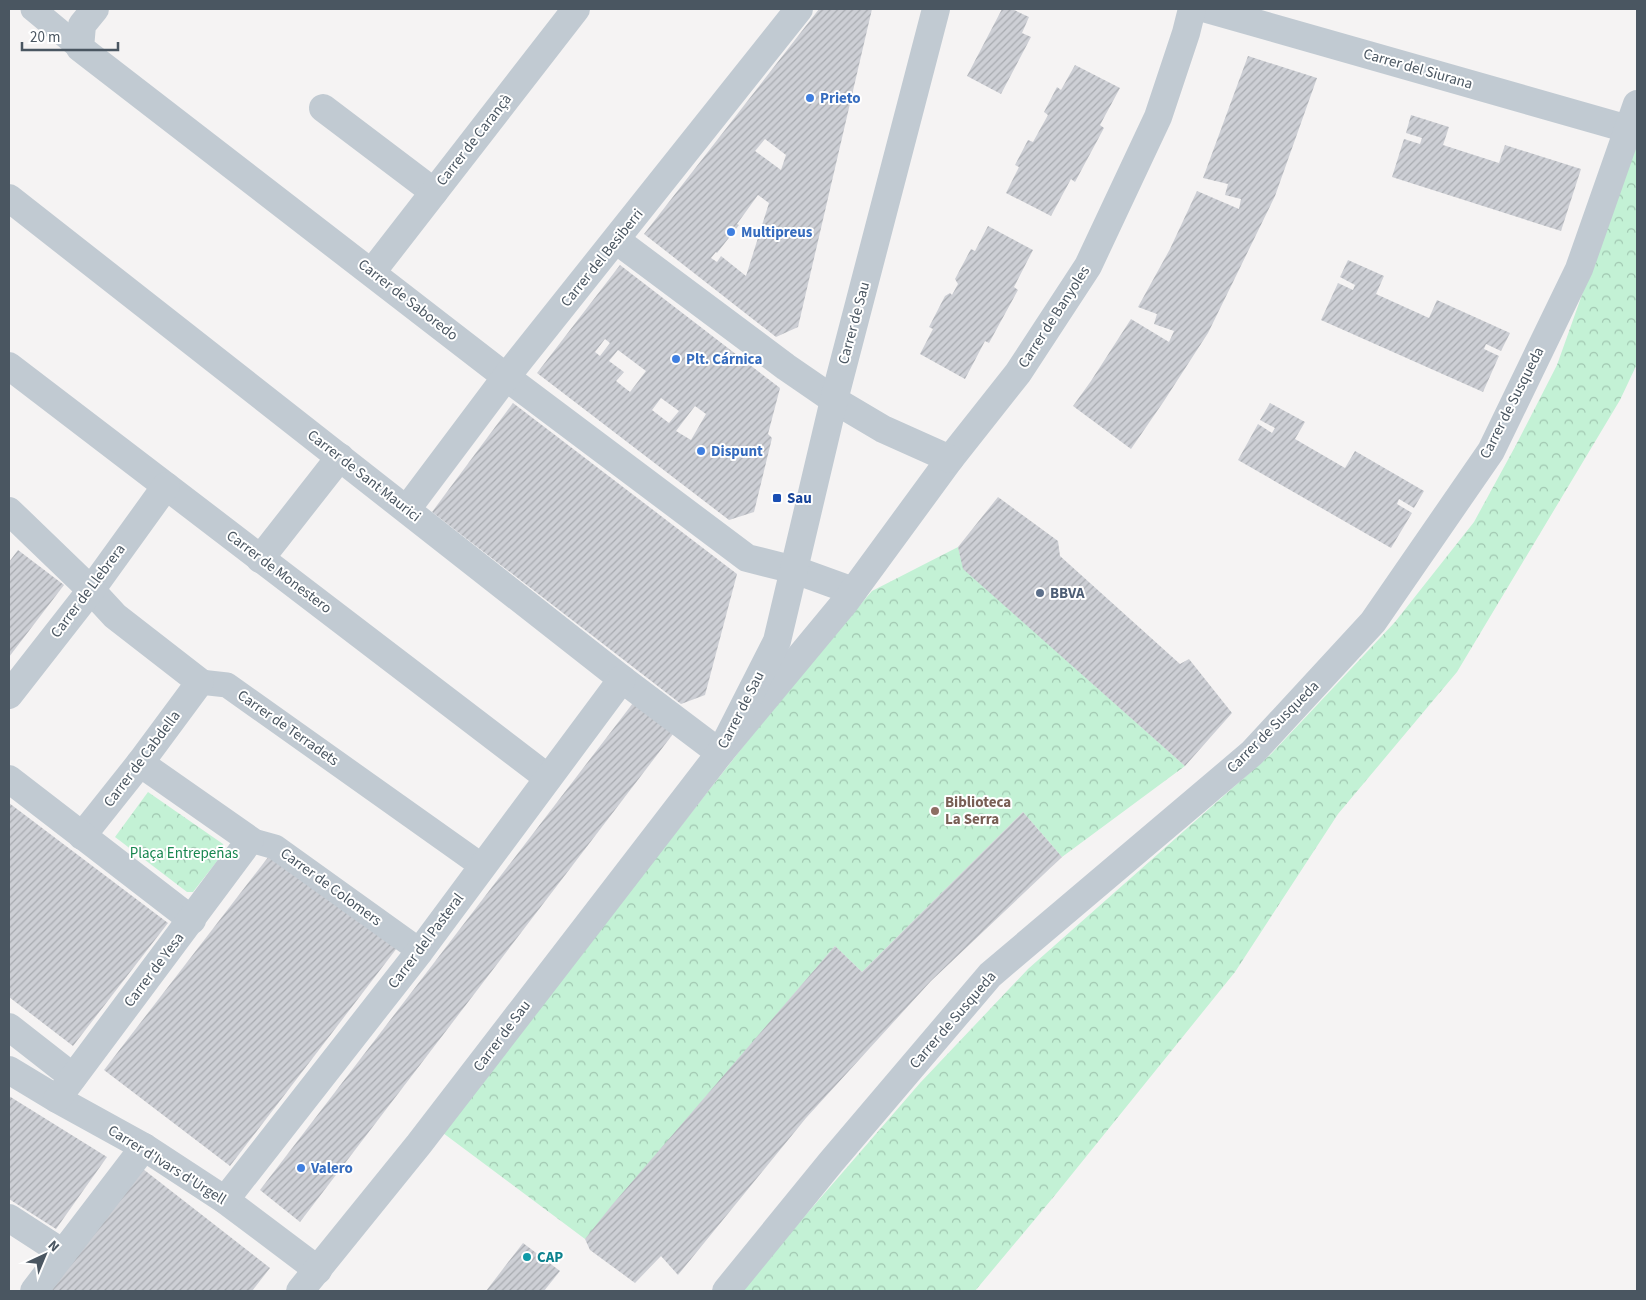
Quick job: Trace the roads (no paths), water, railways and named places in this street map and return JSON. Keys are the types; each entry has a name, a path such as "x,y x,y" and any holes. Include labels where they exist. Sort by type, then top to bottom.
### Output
{"street":[{"name":"Carrer de Saboredo","path":"32,9 506,376 747,558 794,570"},
{"path":"80,48 82,25 95,9"},
{"name":"Carrer de Carançà","path":"372,272 576,9"},
{"name":"Carrer del Besiberri","path":"407,509 506,376 799,9"},
{"name":"Carrer de Sau","path":"300,1291 419,1144 720,753 777,641 834,400 936,9"},
{"name":"Carrer de Banyoles","path":"720,753 854,591 950,459 1018,373 1088,266 1158,118 1192,9"},
{"name":"Carrer del Siurana","path":"1207,9 1633,117"},
{"path":"323,108 434,192"},
{"name":"Carrer de Susqueda","path":"726,1291 831,1162 990,974 1252,753 1374,622 1491,451 1579,269 1633,117"},
{"name":"Carrer de Sant Maurici","path":"9,198 622,679 720,753"},
{"path":"616,240 786,367 834,400 883,429 950,459"},
{"name":"Carrer de Monestero","path":"9,366 548,778"},
{"path":"260,558 340,457"},
{"name":"Carrer de Llebrera","path":"9,696 91,590 166,486"},
{"path":"9,511 91,590 114,616 200,682"},
{"path":"794,570 854,591"},
{"name":"Carrer del Pasteral","path":"225,1200 420,951 622,679"},
{"name":"Carrer de Cabdella","path":"82,836 140,763 200,682"},
{"name":"Carrer de Terradets","path":"200,682 226,685 482,866"},
{"name":"Carrer de Colomers","path":"140,763 250,840 275,847 420,951"},
{"path":"9,779 192,920"},
{"name":"Carrer de Yesa","path":"57,1099 250,840"},
{"path":"9,1027 73,1078"},
{"name":"Carrer d'Ivars d'Urgell","path":"9,1070 144,1147 225,1200 318,1270"},
{"path":"34,1291 144,1147"},
{"path":"9,1218 63,1253"}],"place":[{"name":"Prieto","path":"810,98"},
{"name":"Multipreus","path":"731,232"},
{"name":"Plt. Cárnica","path":"676,359"},
{"name":"Dispunt","path":"701,451"},
{"name":"Sau","path":"777,498"},
{"name":"BBVA","path":"1040,593"},
{"name":"Biblioteca La Serra","path":"935,811"},
{"name":"Valero","path":"301,1168"},
{"name":"CAP","path":"527,1257"}],"park label":[{"name":"Plaça Entrepeñas","path":"184,853"}]}
